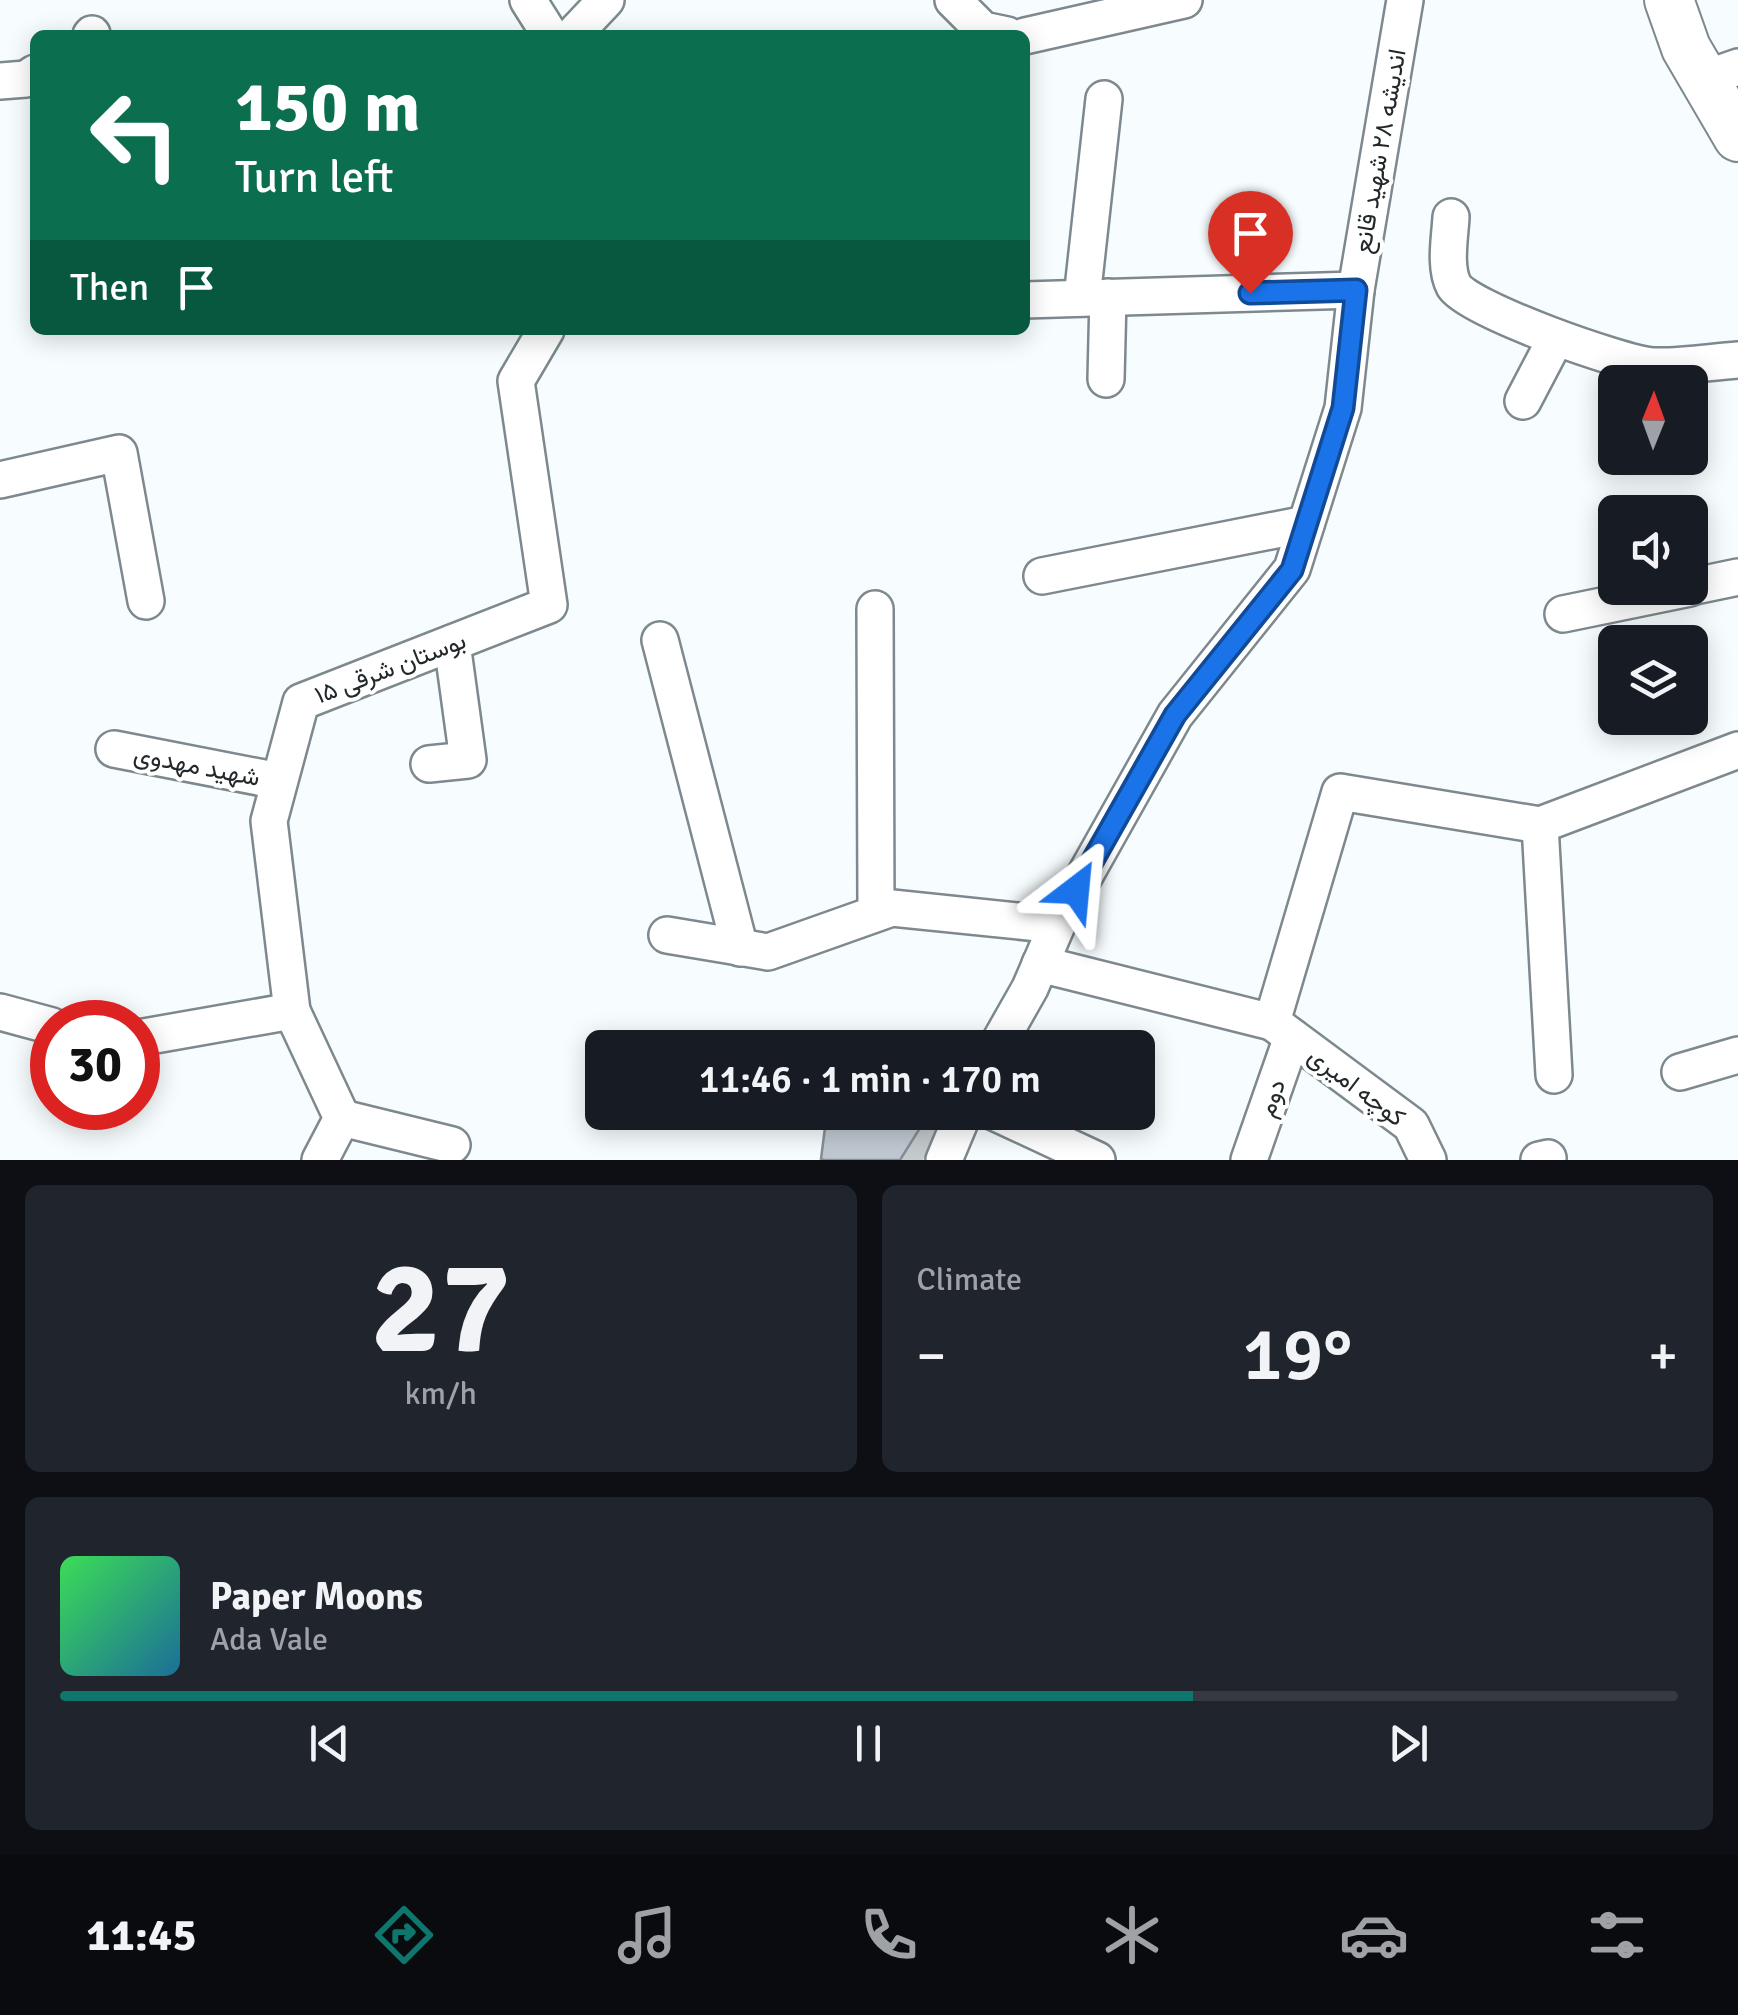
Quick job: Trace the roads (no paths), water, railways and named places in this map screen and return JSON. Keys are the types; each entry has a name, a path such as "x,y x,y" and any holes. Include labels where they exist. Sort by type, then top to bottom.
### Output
{"main road":[{"path":"1669,0 1686,48 1721,73 1738,137"}],"street":[{"path":"528,0 547,30"},
{"path":"578,30 606,0"},
{"path":"952,0 983,30"},
{"path":"1030,35 1184,0"},
{"name":"اندیشه ۲۸ شهید قانع","path":"1006,1030 1030,988 1057,925 1175,715 1292,570 1343,408 1356,290 1405,0"},
{"path":"1104,99 1095,298 1106,379"},
{"path":"1451,217 1450,269 1454,288 1468,300 1556,338 1651,366 1738,360"},
{"path":"1030,300 1356,290"},
{"name":"بوستان شرقی ۱۵","path":"342,1118 292,1010 268,821 301,702 549,604 516,381 543,335"},
{"path":"1523,401 1556,338"},
{"path":"0,480 119,453 146,601"},
{"path":"1042,576 1306,524"},
{"path":"1708,584 1738,578"},
{"path":"1563,614 1607,605"},
{"path":"874,609 876,913"},
{"path":"660,640 740,948"},
{"path":"429,764 468,760 452,643"},
{"name":"شهید مهدوی","path":"114,750 279,781"},
{"path":"1554,1075 1540,825 1738,750"},
{"name":"دوم","path":"1249,1160 1340,792 1540,825"},
{"path":"667,936 768,952 892,908 1057,925"},
{"path":"1040,964 1282,1030"},
{"path":"160,1034 292,1010"},
{"path":"0,1012 30,1020"},
{"name":"کوچه امیری","path":"1282,1030 1412,1125 1428,1160"},
{"path":"1680,1072 1738,1055"},
{"path":"320,1160 342,1118 452,1145"},
{"path":"944,1160 956,1130"},
{"path":"1033,1130 1097,1160"}]}
